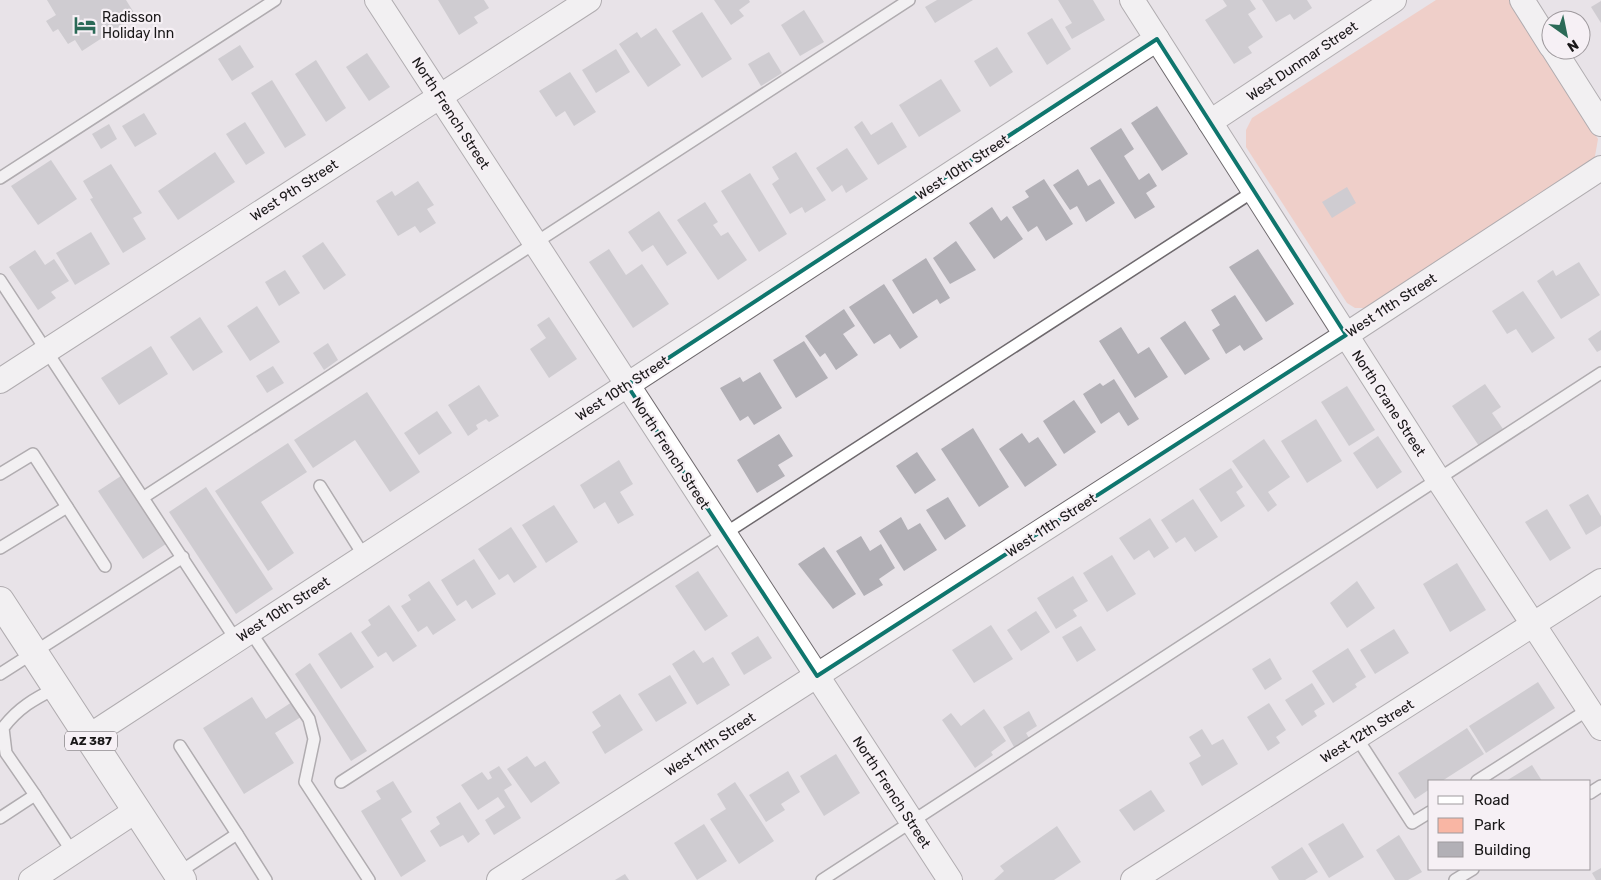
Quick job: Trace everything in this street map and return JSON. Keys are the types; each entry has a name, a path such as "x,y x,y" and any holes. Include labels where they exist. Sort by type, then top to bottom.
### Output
{"main road":[{"name":"AZ 387","path":"0,601 180,876"}],"street":[{"name":"North French Street","path":"377,0 950,880"},
{"name":"West 9th Street","path":"0,381 589,0"},
{"name":"North Crane Street","path":"1132,0 1438,479 1595,719"},
{"name":"West Dunmar Street","path":"1210,122 1394,0"},
{"path":"1522,0 1541,30"},
{"name":"West 10th Street","path":"88,737 1157,39"},
{"path":"1560,60 1601,124"},
{"name":"West 11th Street","path":"499,880 1346,335 1601,168"},
{"name":"West 12th Street","path":"1133,880 1601,582"},
{"path":"36,879 136,810"}],"lane":[{"path":"0,178 276,0"},
{"path":"144,497 909,0"},
{"path":"341,782 1254,191"},
{"path":"0,280 183,557 309,719 314,739 310,768 305,782 369,880"},
{"path":"822,880 1601,373"},
{"path":"0,474 33,454 105,566"},
{"path":"320,486 364,556"},
{"path":"0,548 67,507"},
{"path":"0,674 183,557"},
{"path":"56,688 29,701 14,713 3,728 6,753 73,853"},
{"path":"1479,780 1595,719"},
{"path":"1356,738 1412,823 1428,813"},
{"path":"180,746 266,880"},
{"path":"0,818 35,795"},
{"path":"180,876 237,834"},
{"path":"1455,880 1470,870"}],"highlighted area":[{"path":"1157,39 1346,335 817,676 627,385"}],"green space":[{"path":"1436,0 1509,0 1541,50 1541,60 1547,60 1598,139 1594,162 1368,308 1355,308 1347,303 1246,147 1246,130 1252,118"}],"building":[{"name":"Radisson Holiday Inn","path":"47,0 126,0 136,16 82,51 75,40 68,44 58,29 53,32 46,21 56,15"},
{"path":"438,0 484,0 489,8 474,17 478,23 459,35"},
{"path":"714,0 749,0 750,2 739,10 744,16 731,25"},
{"path":"937,0 973,0 935,23 925,7"},
{"path":"1058,0 1093,0 1105,20 1072,39 1065,27 1072,23"},
{"path":"1223,0 1250,0 1256,9 1248,14 1263,37 1248,47 1252,53 1234,64 1205,20 1227,6"},
{"path":"1262,0 1307,0 1312,8 1294,20 1290,14 1276,22"},
{"path":"1601,1 1601,23 1591,7"},
{"path":"804,10 824,42 800,56 781,25"},
{"path":"702,12 732,59 702,78 672,31"},
{"path":"1052,18 1071,49 1047,65 1027,33"},
{"path":"656,28 681,65 648,87 619,44 637,32 641,38"},
{"path":"240,45 254,67 232,81 218,59"},
{"path":"997,47 1013,72 990,87 974,61"},
{"path":"616,49 630,72 596,93 582,70"},
{"path":"769,52 782,73 761,86 748,64"},
{"path":"367,53 390,87 369,101 346,67"},
{"path":"316,60 346,108 326,122 295,74"},
{"path":"570,72 596,112 574,126 565,111 556,117 539,91"},
{"path":"941,79 961,111 919,137 899,105"},
{"path":"272,80 306,135 285,148 251,93"},
{"path":"1157,106 1188,154 1162,171 1131,123"},
{"path":"144,113 157,134 135,147 122,126"},
{"path":"862,121 871,135 892,122 907,147 878,165 854,127"},
{"path":"245,122 265,153 246,165 226,134"},
{"path":"109,124 117,139 101,149 92,134"},
{"path":"1121,128 1134,149 1124,156 1139,180 1149,173 1157,186 1146,193 1155,207 1135,219 1090,148"},
{"path":"847,148 868,179 846,193 842,185 832,192 816,168"},
{"path":"215,152 235,182 178,220 158,191"},
{"path":"796,152 826,200 805,213 802,207 790,214 772,184 779,179 772,167"},
{"path":"51,160 77,199 38,225 11,186"},
{"path":"111,164 142,213 133,218 146,239 123,253 90,199 93,198 83,181"},
{"path":"1078,169 1088,186 1100,179 1115,203 1086,222 1077,206 1070,210 1053,185"},
{"path":"750,173 787,234 759,252 721,191"},
{"path":"1044,179 1073,224 1046,241 1037,226 1028,232 1012,207 1029,197 1025,191"},
{"path":"418,181 434,205 427,209 436,223 420,233 415,226 398,236 376,201 392,191 395,196"},
{"path":"1347,187 1356,203 1332,218 1322,202"},
{"path":"705,202 718,222 713,225 721,236 728,232 747,260 718,280 677,220"},
{"path":"992,207 1001,221 1007,216 1023,239 994,259 969,223"},
{"path":"659,211 687,253 667,266 653,245 642,252 628,232"},
{"path":"91,232 110,264 75,285 56,253"},
{"path":"956,241 976,270 950,284 933,258"},
{"path":"323,242 346,275 324,290 302,256"},
{"path":"609,249 626,275 642,264 669,304 633,328 589,262"},
{"path":"1258,249 1294,304 1266,322 1229,267"},
{"path":"35,250 45,265 54,259 69,281 51,292 56,298 38,310 9,267"},
{"path":"926,258 950,298 940,304 937,299 913,314 892,280"},
{"path":"1579,262 1600,295 1561,319 1537,281 1553,270 1556,276"},
{"path":"285,270 300,293 279,306 265,282"},
{"path":"884,284 918,337 900,349 890,334 874,344 849,307"},
{"path":"1523,291 1555,338 1532,353 1516,329 1507,334 1492,311"},
{"path":"1235,295 1263,339 1244,351 1240,345 1226,354 1212,330 1220,325 1211,310"},
{"path":"257,306 280,342 250,361 227,326"},
{"path":"844,309 855,326 843,334 858,355 836,370 825,353 820,357 805,336"},
{"path":"200,317 223,352 193,371 170,337"},
{"path":"549,317 577,359 549,378 530,349 546,338 537,325"},
{"path":"1185,321 1210,359 1185,375 1160,338"},
{"path":"1121,327 1138,354 1149,347 1168,377 1135,398 1099,341"},
{"path":"1601,330 1601,350 1597,352 1588,339"},
{"path":"804,341 828,378 796,398 773,360"},
{"path":"328,343 338,360 324,370 313,353"},
{"path":"151,346 168,374 119,405 101,378"},
{"path":"273,366 284,383 267,393 256,376"},
{"path":"760,372 782,408 754,425 748,416 740,421 720,388 740,377 743,382"},
{"path":"1114,379 1139,419 1128,426 1119,412 1101,424 1083,394 1100,383 1103,386"},
{"path":"1485,384 1501,407 1492,413 1503,429 1479,446 1452,406"},
{"path":"479,385 499,416 489,422 486,419 476,425 478,429 468,436 448,405"},
{"path":"1347,386 1375,430 1349,446 1321,402"},
{"path":"367,392 420,472 390,492 355,440 313,468 294,440"},
{"path":"1074,400 1096,432 1064,454 1043,421"},
{"path":"437,411 452,433 419,455 404,433"},
{"path":"1316,419 1342,461 1307,483 1281,441"},
{"path":"973,428 1009,487 979,507 941,449"},
{"path":"1022,433 1029,443 1038,437 1057,465 1025,487 999,449"},
{"path":"779,434 793,456 778,465 785,476 757,493 737,460"},
{"path":"1378,436 1402,472 1377,489 1353,453"},
{"path":"1264,439 1290,477 1268,492 1277,505 1268,512 1232,461"},
{"path":"288,443 307,472 261,502 294,553 268,571 215,491"},
{"path":"917,452 936,480 915,494 896,466"},
{"path":"619,460 633,484 620,492 634,515 618,524 605,502 594,509 580,485"},
{"path":"1231,468 1243,487 1236,492 1245,506 1221,522 1199,489"},
{"path":"124,474 169,542 143,559 98,491"},
{"path":"206,487 273,589 236,614 169,512"},
{"path":"1588,494 1601,516 1601,526 1586,535 1569,505"},
{"path":"948,497 966,526 945,540 926,510"},
{"path":"1193,499 1218,537 1195,552 1185,537 1176,543 1161,520"},
{"path":"554,505 578,542 546,563 522,525"},
{"path":"1547,509 1571,548 1550,561 1525,522"},
{"path":"901,517 908,530 920,523 937,550 904,571 879,531"},
{"path":"1150,518 1169,548 1154,558 1149,550 1134,560 1119,538"},
{"path":"511,527 537,567 514,583 508,574 499,580 478,549"},
{"path":"861,536 870,551 881,544 895,568 879,579 883,585 864,596 836,551"},
{"path":"824,547 856,594 833,609 798,564"},
{"path":"1112,555 1136,594 1107,612 1083,573"},
{"path":"474,559 496,594 472,609 466,600 457,606 441,580"},
{"path":"1457,563 1486,610 1450,632 1423,584"},
{"path":"698,571 728,616 705,631 675,586"},
{"path":"1073,576 1088,601 1073,610 1077,616 1056,629 1037,598"},
{"path":"429,581 456,620 433,635 427,626 418,632 401,606 411,600 408,595"},
{"path":"1357,581 1375,608 1347,628 1330,603"},
{"path":"389,605 417,646 393,662 386,652 378,657 361,632 371,625 368,620"},
{"path":"1036,611 1050,632 1021,651 1007,630"},
{"path":"991,625 1013,659 974,683 952,650"},
{"path":"1081,626 1096,650 1077,662 1062,637"},
{"path":"1394,629 1409,653 1375,674 1360,650"},
{"path":"351,632 374,667 341,689 318,654"},
{"path":"758,636 772,658 744,675 731,653"},
{"path":"1348,648 1366,677 1355,684 1357,687 1333,703 1312,671"},
{"path":"694,650 703,663 713,657 730,685 697,705 672,664"},
{"path":"1270,658 1282,679 1265,690 1252,669"},
{"path":"310,663 367,751 351,761 295,674"},
{"path":"670,675 687,703 656,722 638,694"},
{"path":"1538,682 1555,708 1486,753 1469,726"},
{"path":"1312,683 1325,704 1314,711 1317,716 1302,726 1285,700"},
{"path":"620,694 643,730 605,754 592,732 601,726 592,712"},
{"path":"252,697 266,719 292,702 301,717 275,733 294,763 244,794 203,728"},
{"path":"1269,703 1286,730 1276,737 1280,743 1268,751 1247,717"},
{"path":"984,709 1006,741 991,752 993,755 975,768 942,720 951,713 961,726"},
{"path":"1029,711 1037,726 1026,733 1029,738 1014,747 1003,727"},
{"path":"1467,728 1484,754 1444,780 1428,780 1428,790 1415,799 1398,773"},
{"path":"1202,729 1212,745 1223,739 1238,764 1202,786 1189,763 1201,756 1189,737"},
{"path":"836,754 860,793 824,816 800,776"},
{"path":"527,756 535,767 545,761 560,783 531,803 507,769"},
{"path":"1532,765 1541,780 1508,780"},
{"path":"499,766 512,785 504,790 521,818 494,835 485,820 505,807 498,797 478,810 461,785 482,772 488,780 492,778 489,772"},
{"path":"788,771 800,792 781,804 785,810 766,822 749,795"},
{"path":"393,781 412,812 401,819 426,861 401,877 361,811 381,799 376,791"},
{"path":"735,782 774,841 739,864 710,819 726,809 717,794"},
{"path":"1151,790 1165,811 1134,831 1119,810"},
{"path":"460,802 480,834 468,843 463,835 440,847 430,831 440,824 436,817"},
{"path":"1343,823 1364,857 1329,878 1308,844"},
{"path":"704,824 727,861 697,880 674,843"},
{"path":"1057,826 1081,862 1054,880 994,880 1004,871 1000,866"},
{"path":"1399,835 1422,872 1408,880 1395,880 1376,850"},
{"path":"1302,847 1318,872 1305,880 1279,880 1271,867"},
{"path":"1601,868 1601,880 1596,880 1592,873"},
{"path":"625,874 629,880 615,880"}],"place":[{"name":"Radisson Holiday Inn","path":"85,25"}]}
